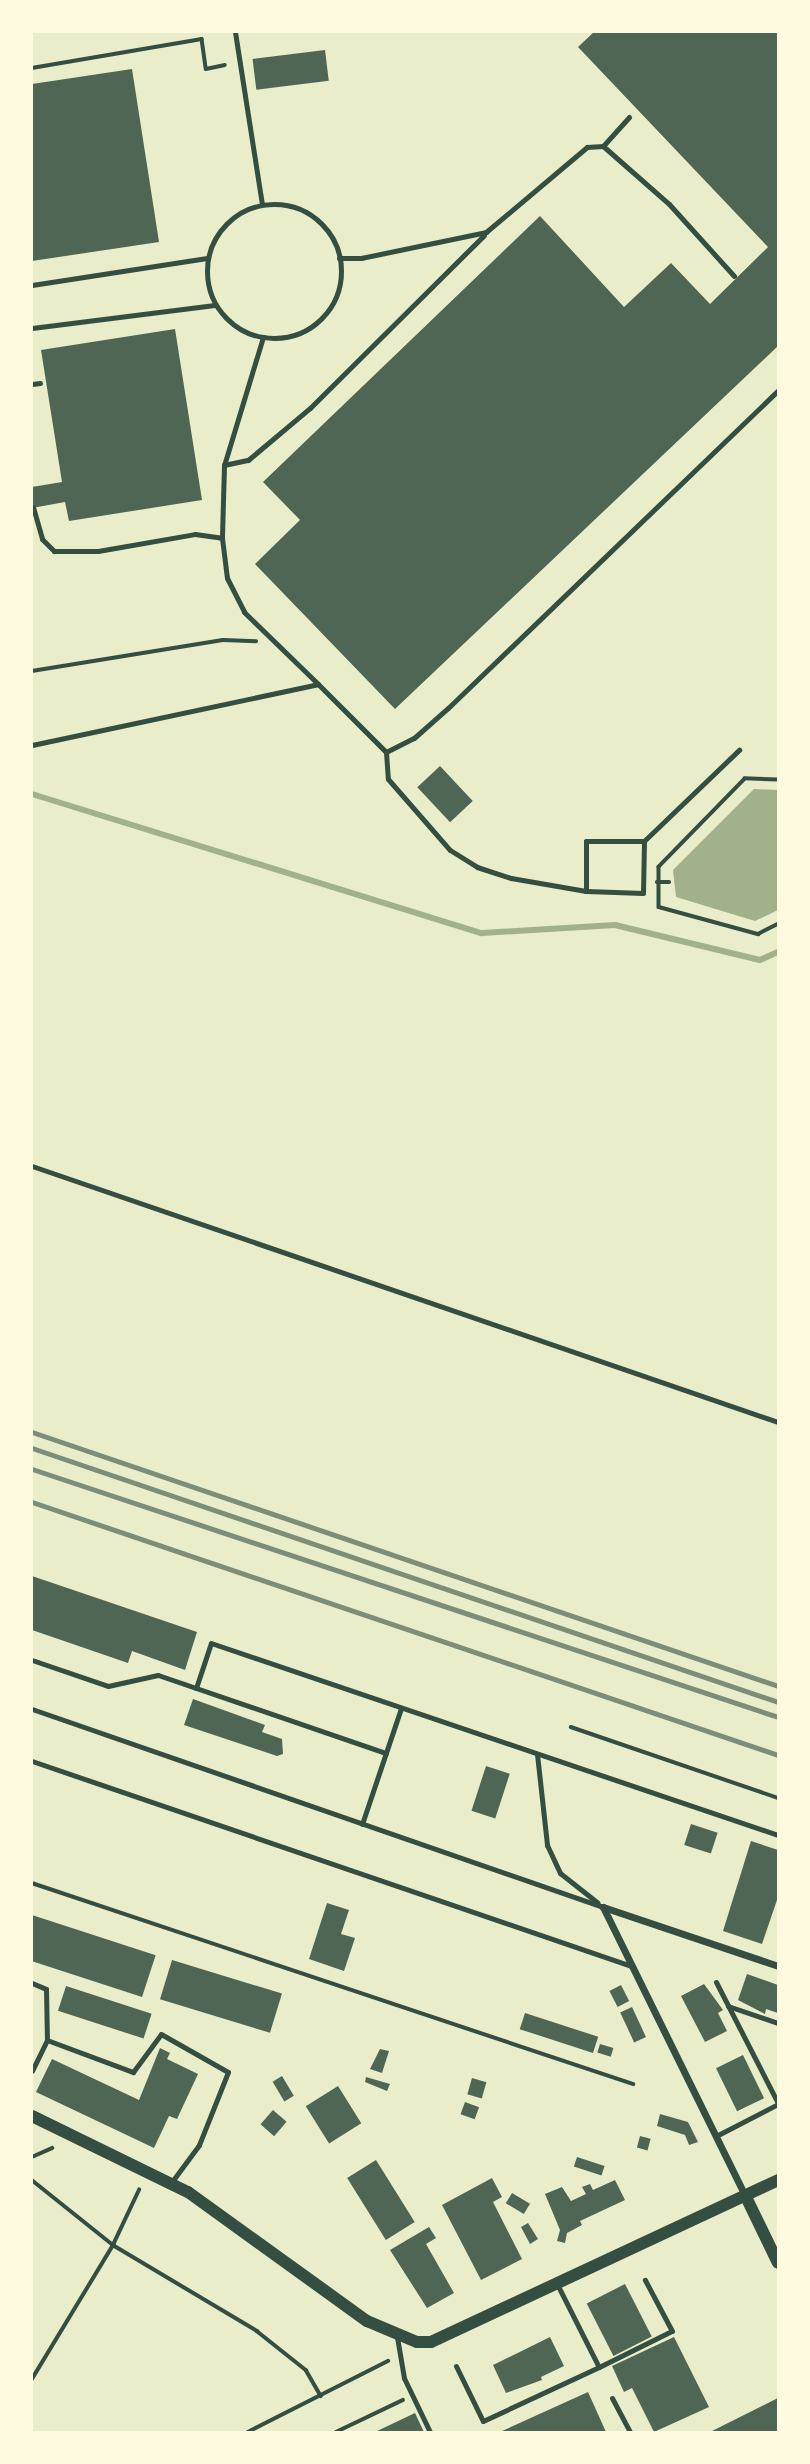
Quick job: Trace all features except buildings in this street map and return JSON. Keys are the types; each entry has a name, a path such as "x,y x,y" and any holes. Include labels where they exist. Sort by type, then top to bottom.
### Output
{"street":[{"path":"603,1907 779,1966"},
{"path":"603,1907 779,2263"},
{"path":"32,2116 171,2183 367,2321 397,2337 431,2342 779,2180"}],"lane":[{"path":"236,32 262,204"},
{"path":"224,465 248,460 310,408 486,232 587,147 603,146 629,117"},
{"path":"603,146 669,204 734,276"},
{"path":"262,204 299,208 315,218 328,231 339,258 340,284 323,317 291,336 263,337 237,327 215,305 207,281 207,258 216,236 232,217 262,204"},
{"path":"339,258 361,258 486,232"},
{"path":"32,285 207,258"},
{"path":"32,328 215,305"},
{"path":"263,337 224,465 222,538 234,599 272,641 386,752 388,779 450,850 477,867 511,878 586,891 643,893 644,841"},
{"path":"32,384 40,383"},
{"path":"386,752 414,738 448,708 779,390"},
{"path":"33,507 42,539 54,551 98,551 195,534 222,538"},
{"path":"32,745 317,684"},
{"path":"586,891 586,841 644,841 739,750"},
{"path":"32,1166 779,1422"},
{"path":"196,1688 211,1643 779,1835"},
{"path":"32,1660 108,1686 158,1675 386,1753"},
{"path":"362,1824 401,1708"},
{"path":"32,1709 603,1907"},
{"path":"537,1754 547,1845 559,1873 603,1907"},
{"path":"32,1761 632,1966"},
{"path":"716,1982 779,2104 716,2136"},
{"path":"32,1983 46,1989 47,2040 32,2071"},
{"path":"728,2006 779,2023"},
{"path":"47,2040 133,2072 161,2034 229,2072 199,2145 171,2183"},
{"path":"456,2366 483,2421 672,2331 645,2280"},
{"path":"557,2284 599,2367"},
{"path":"397,2337 398,2354 430,2432"},
{"path":"612,2398 629,2432"}],"path":[{"path":"32,68 202,39 206,69 225,65"},
{"path":"32,671 223,640 272,641"},
{"path":"779,780 746,779 659,867 659,907 758,934 779,924"},
{"path":"571,1727 779,1798"},
{"path":"32,1883 633,2084"},
{"path":"32,2157 52,2148"},
{"path":"32,2180 113,2245 257,2331 306,2370 321,2396"},
{"path":"32,2379 113,2245 139,2190"},
{"path":"248,2432 398,2354"},
{"path":"336,2432 413,2395"}],"shaded area":[{"path":"754,789 778,790 778,910 755,921 676,897 673,870"}],"waterway":[{"path":"32,794 482,933 615,925 760,960 778,952"}],"railway":[{"path":"32,1432 778,1686"},
{"path":"32,1448 778,1702"},
{"path":"32,1469 778,1717"},
{"path":"32,1502 778,1755"}]}
